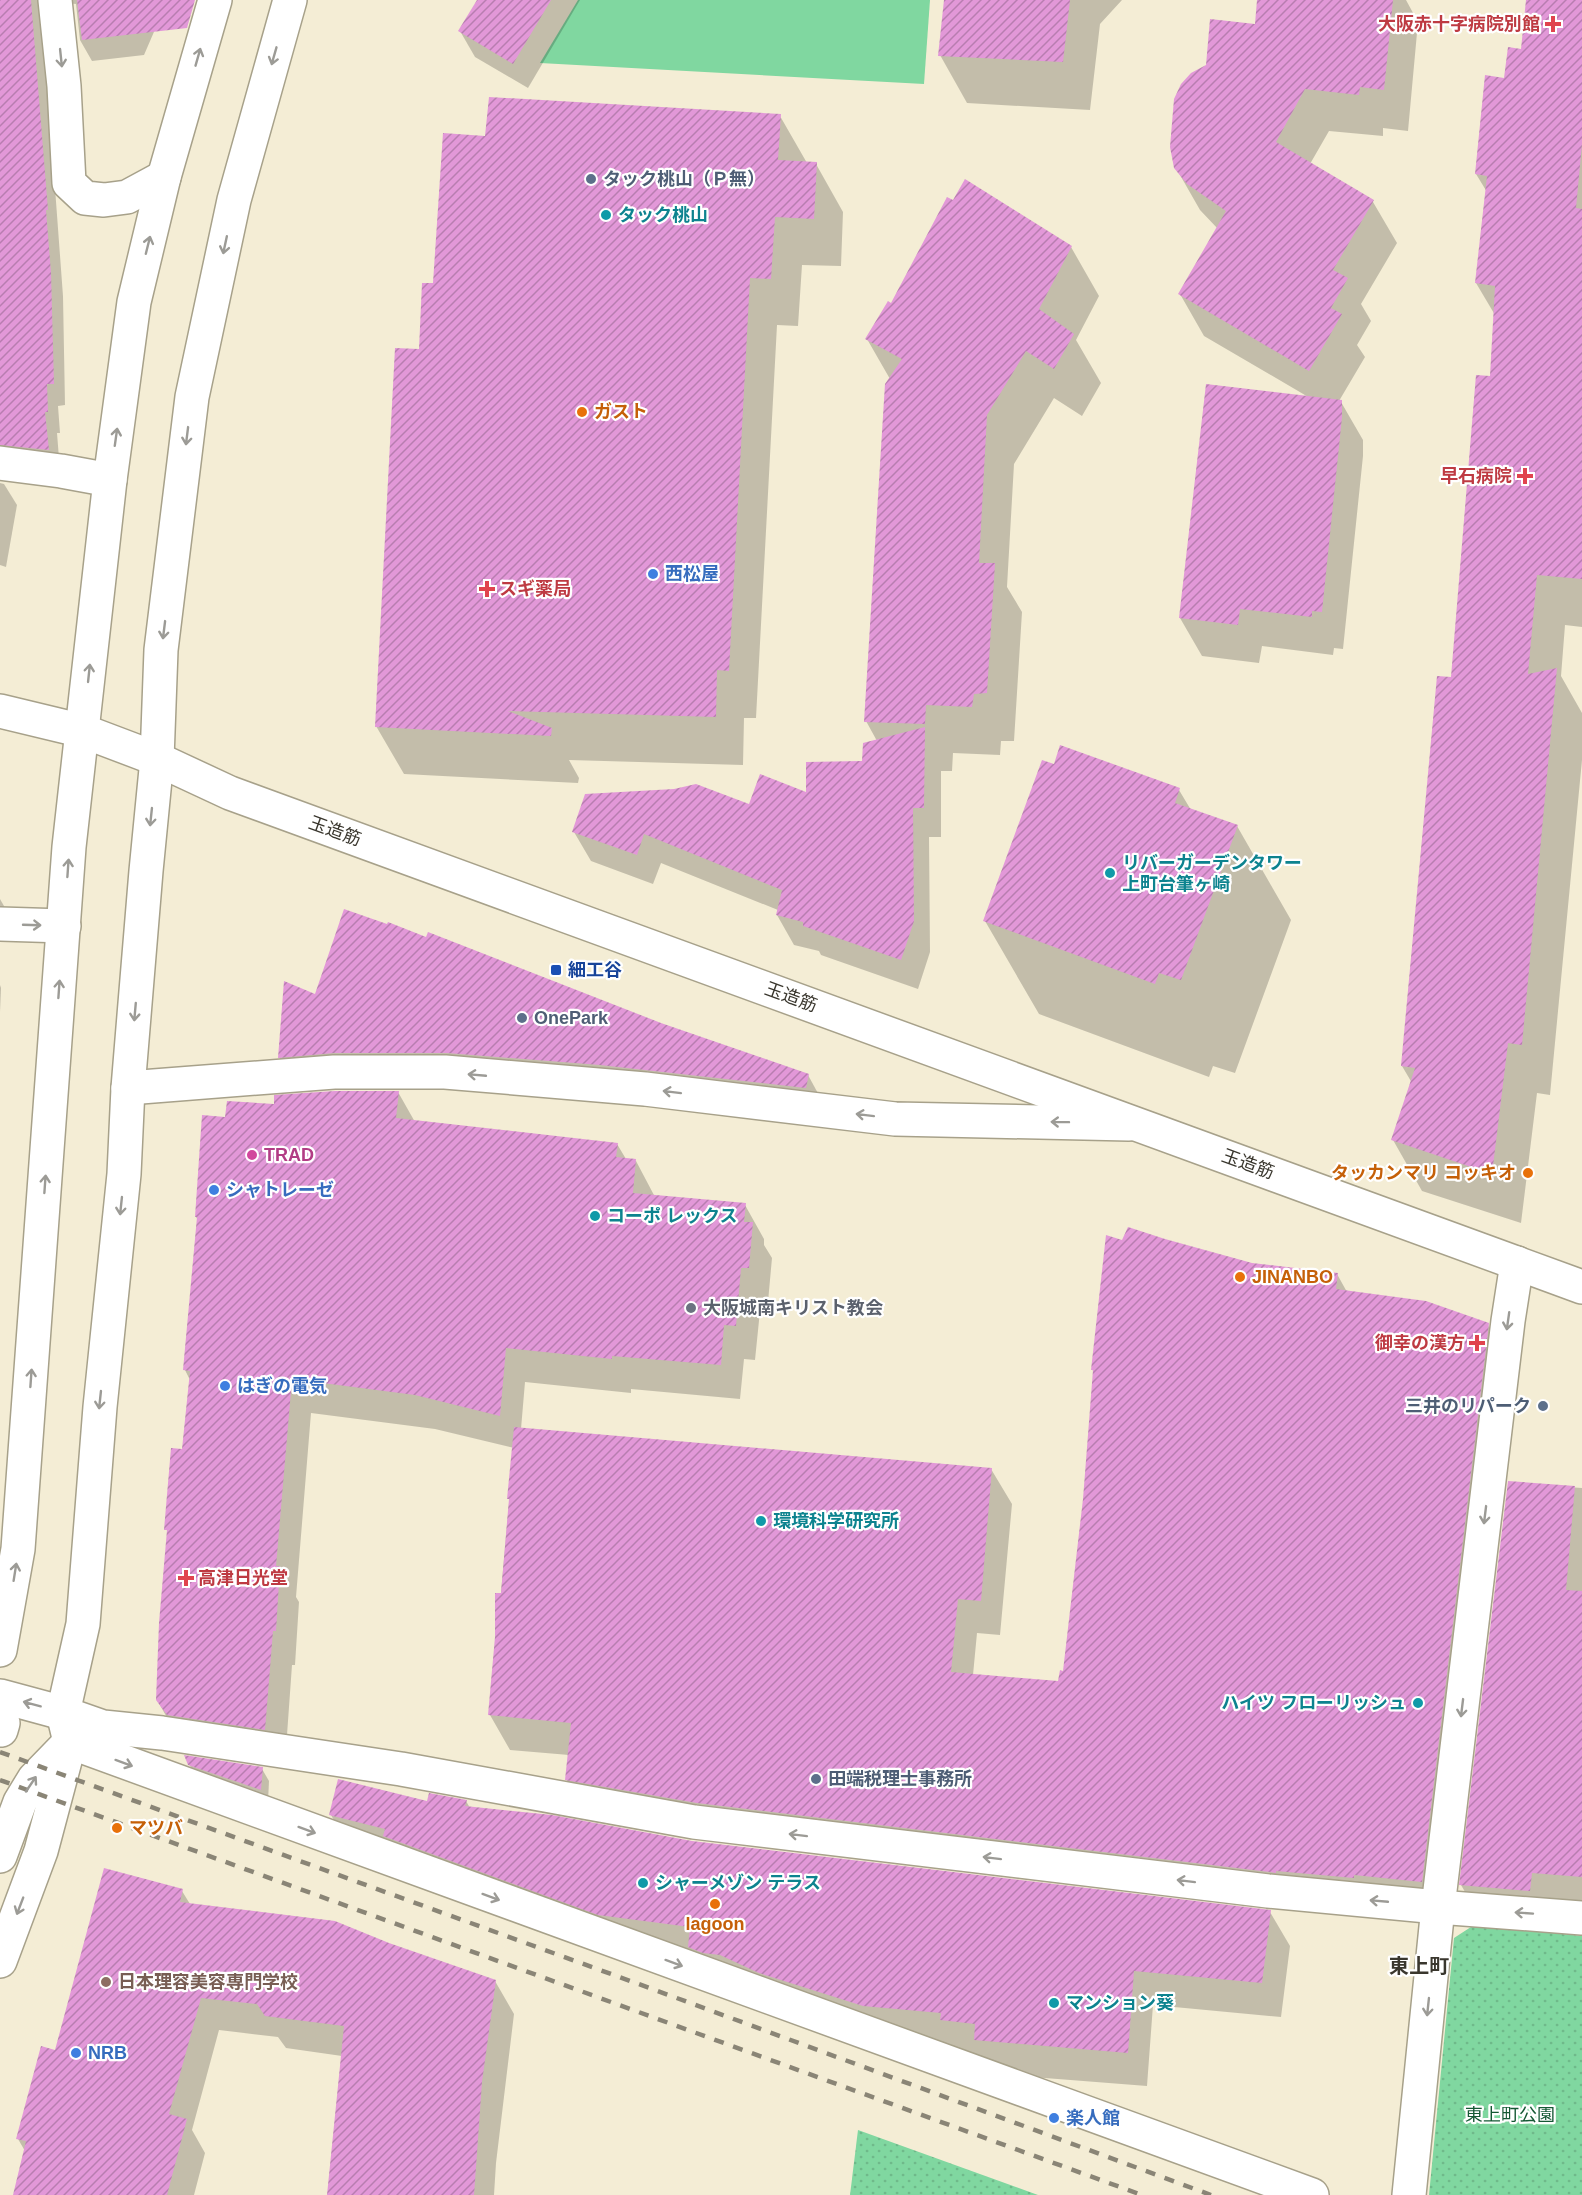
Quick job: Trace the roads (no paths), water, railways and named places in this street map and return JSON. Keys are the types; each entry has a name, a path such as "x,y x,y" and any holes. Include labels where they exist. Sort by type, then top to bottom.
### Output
{"street":[{"path":"55,0 64,87 69,183 85,198 104,200 127,197 164,177"},
{"path":"0,1650 18,1549 69,847 110,480 134,302 164,177 214,0"},
{"path":"0,1961 41,1851 66,1728 83,1624 100,1407 124,1174 128,1088 157,759 161,650 192,397 234,200 290,0"},
{"path":"0,463 110,480"},
{"name":"玉造筋","path":"0,711 83,731 157,759 230,793 1582,1287"},
{"path":"0,924 64,926"},
{"path":"128,1088 334,1072 445,1072 645,1089 895,1119 1139,1124"},
{"path":"1409,2195 1438,1907 1508,1321 1517,1263"},
{"path":"0,1696 66,1728 1311,2195"},
{"path":"66,1728 103,1727 162,1732 401,1769 694,1822 1268,1891 1582,1918"},
{"path":"41,1851 3,1842 20,1802 66,1728"}],"railway":[{"path":"0,1752 1211,2195"},
{"path":"0,1780 1142,2195"}],"place":[{"name":"大阪赤十字病院別館","path":"1553,24"},
{"name":"タック桃山（Ｐ無）","path":"591,179"},
{"name":"タック桃山","path":"606,215"},
{"name":"ガスト","path":"582,412"},
{"name":"早石病院","path":"1525,476"},
{"name":"西松屋","path":"653,574"},
{"name":"スギ薬局","path":"487,589"},
{"name":"リバーガーデンタワー 上町台筆ヶ崎","path":"1110,873"},
{"name":"細工谷","path":"556,970"},
{"name":"OnePark","path":"522,1018"},
{"name":"TRAD","path":"252,1155"},
{"name":"タッカンマリ コッキオ","path":"1528,1173"},
{"name":"シャトレーゼ","path":"214,1190"},
{"name":"コーポ レックス","path":"595,1216"},
{"name":"JINANBO","path":"1240,1277"},
{"name":"大阪城南キリスト教会","path":"691,1308"},
{"name":"御幸の漢方","path":"1477,1343"},
{"name":"はぎの電気","path":"225,1386"},
{"name":"三井のリパーク","path":"1543,1406"},
{"name":"環境科学研究所","path":"761,1521"},
{"name":"高津日光堂","path":"186,1578"},
{"name":"ハイツ フローリッシュ","path":"1418,1703"},
{"name":"田端税理士事務所","path":"816,1779"},
{"name":"マツバ","path":"117,1828"},
{"name":"シャーメゾン テラス","path":"643,1883"},
{"name":"lagoon","path":"715,1904"},
{"name":"日本理容美容専門学校","path":"106,1982"},
{"name":"マンション葵","path":"1054,2003"},
{"name":"NRB","path":"76,2053"},
{"name":"楽人館","path":"1054,2118"}],"district":[{"name":"東上町","path":"1419,1966"}],"park label":[{"name":"東上町公園","path":"1510,2115"}]}
